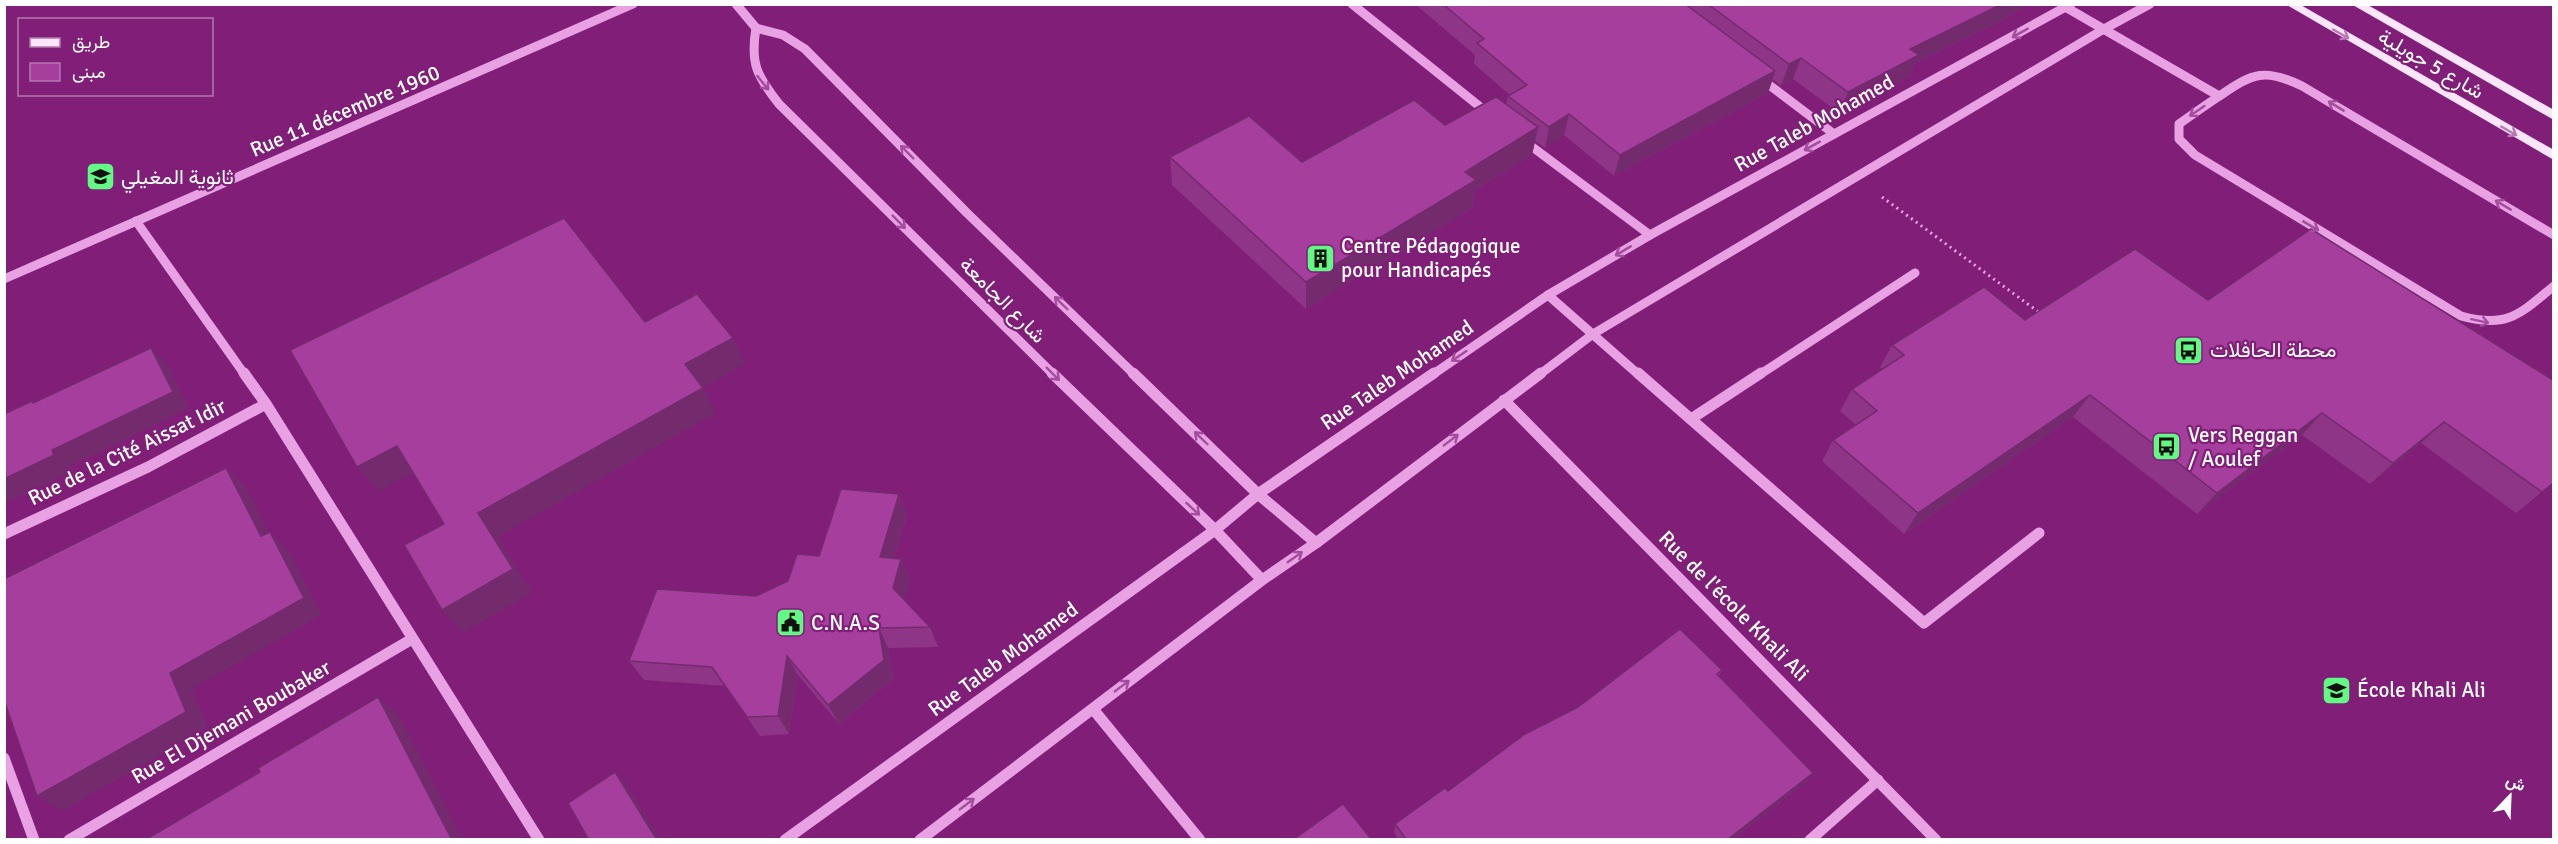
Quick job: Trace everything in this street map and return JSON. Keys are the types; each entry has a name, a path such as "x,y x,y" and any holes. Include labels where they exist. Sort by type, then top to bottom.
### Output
{"main road":[{"name":"شارع 5 جويلية","path":"2290,4 2553,156"},
{"name":"شارع 5 جويلية","path":"2356,4 2553,116"}],"street":[{"name":"Rue 11 décembre 1960","path":"4,279 435,93 633,4"},
{"path":"736,4 756,28"},
{"path":"1352,4 1497,120"},
{"path":"920,840 1262,580 1316,543 1593,334 2104,29 2150,4"},
{"path":"2066,5 2219,96"},
{"name":"Rue Taleb Mohamed","path":"785,840 1215,530 1258,494 1548,295 1650,235 2066,5"},
{"name":"شارع الجامعة","path":"1262,580 1215,530 1131,451 779,104 756,75 752,51 756,28 783,36 805,49 967,213 1258,494 1316,543"},
{"path":"1751,70 1834,134"},
{"path":"2553,235 2290,80 2277,76 2254,75 2245,78 2179,124 2179,139 2186,147 2446,308 2476,321 2504,322 2514,318 2553,286"},
{"path":"1516,134 1650,235"},
{"path":"136,221 266,404 539,840"},
{"path":"1691,420 1915,273"},
{"path":"1548,295 1924,623 2039,533"},
{"name":"Rue de l'école Khali Ali","path":"1504,400 1936,840"},
{"name":"Rue de la Cité Aissat Idir","path":"4,534 148,467 266,404"},
{"name":"Rue El Djemani Boubaker","path":"69,840 412,639"},
{"path":"1093,709 1200,840"},
{"path":"4,758 34,840"},
{"path":"1810,840 1878,780"}],"path":[{"path":"1854,178 2043,315"}],"building":[{"path":"1443,4 1685,4 1775,71 1620,155 1569,114 1549,127 1508,96 1527,85 1477,43 1484,39"},
{"path":"1708,4 2002,4 1910,49 1919,55 1848,92 1801,58 1789,64"},
{"name":"Centre Pédagogique pour Handicapés","path":"1496,97 1538,127 1465,172 1476,180 1306,282 1170,157 1249,116 1302,162 1414,100 1445,125"},
{"path":"564,218 645,322 697,294 733,338 685,364 703,388 478,513 513,569 442,610 404,545 444,524 397,446 357,467 290,350"},
{"path":"2311,229 2553,380 2553,483 2542,492 2444,422 2393,463 2322,413 2217,493 2090,395 1918,513 1833,440 1877,411 1852,389 1904,355 1892,345 1984,287 2025,320 2135,249 2208,300"},
{"path":"151,348 173,392 52,450 54,455 4,479 4,414 32,401 33,403"},
{"path":"226,468 261,536 270,532 304,598 170,673 186,712 37,796 4,700 4,579"},
{"name":"C.N.A.S","path":"841,489 899,494 880,557 901,559 893,588 930,627 879,628 884,660 828,705 787,656 778,716 747,717 712,667 629,661 657,589 756,596 788,581 797,554 819,556"},
{"path":"1680,629 1722,670 1717,674 1813,773 1727,840 1407,840 1395,824 1445,788 1448,791 1525,734 1578,707"},
{"path":"378,697 452,840 145,840 260,772 258,768"},
{"path":"615,772 657,840 589,840 568,803"},
{"path":"1343,804 1372,840 1293,840"}],"place":[{"name":"ثانوية المغيلي","path":"100,177"},
{"name":"Centre Pédagogique pour Handicapés","path":"1320,258"},
{"name":"محطة الحافلات","path":"2189,350"},
{"name":"Vers Reggan / Aoulef","path":"2167,447"},
{"name":"C.N.A.S","path":"790,623"},
{"name":"École Khali Ali","path":"2336,690"}]}
